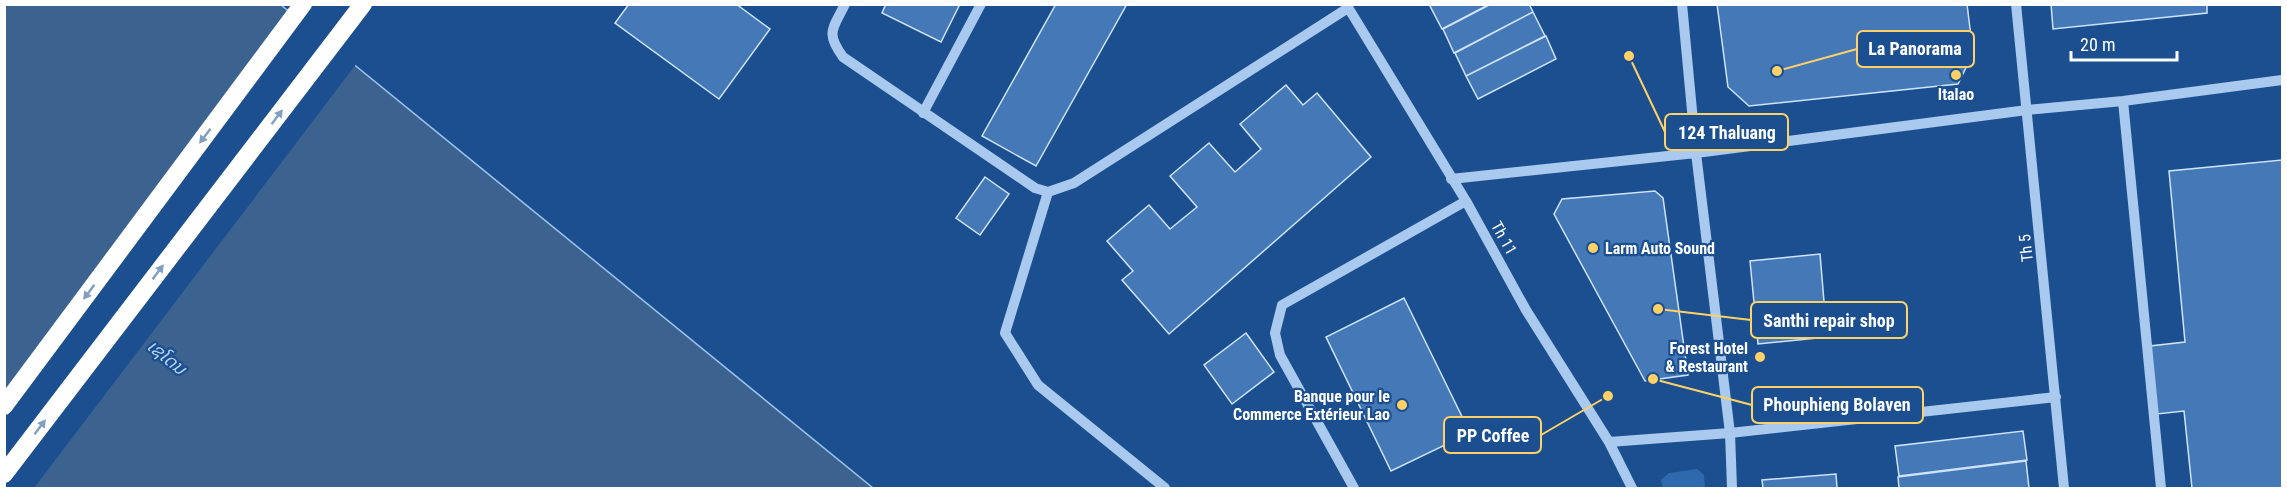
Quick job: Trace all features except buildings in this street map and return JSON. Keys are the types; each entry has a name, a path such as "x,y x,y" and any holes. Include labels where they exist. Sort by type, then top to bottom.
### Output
{"highway":[{"path":"4,406 303,4"},
{"path":"4,474 363,4"}],"street":[{"path":"845,4 832,31 832,42 843,57 1035,188 1048,192 1074,183 1347,6"},
{"path":"923,112 981,4"},
{"path":"1682,4 1695,153 1730,433 1732,489"},
{"name":"Th 5","path":"2016,4 2064,489"},
{"name":"Th 11","path":"1347,6 1466,201 1526,310 1609,442 1632,489"},
{"path":"1452,179 1695,153 2283,80"},
{"path":"2123,101 2161,489"},
{"path":"1048,192 1005,333 1038,385 1165,489"},
{"path":"1354,489 1280,355 1275,333 1282,305 1466,201"},
{"path":"1609,442 1730,433 2056,397"}],"shaded area":[{"path":"1697,469 1704,475 1705,488 1663,488 1661,480 1669,473"}],"water":[{"name":"ເຊໂດນ","path":"4,5 281,5 873,488 5,488"}],"pier":[{"path":"293,10 357,63 34,488 4,488 5,391"}],"place":[{"name":"124 Thaluang","path":"1629,56"},
{"name":"La Panorama","path":"1777,71"},
{"name":"Italao","path":"1956,75"},
{"name":"Larm Auto Sound","path":"1593,248"},
{"name":"Santhi repair shop","path":"1658,309"},
{"name":"Forest Hotel & Restaurant","path":"1760,357"},
{"name":"Phouphieng Bolaven","path":"1653,379"},
{"name":"PP Coffee","path":"1608,396"},
{"name":"Banque pour le Commerce Extérieur Lao","path":"1402,405"}]}
